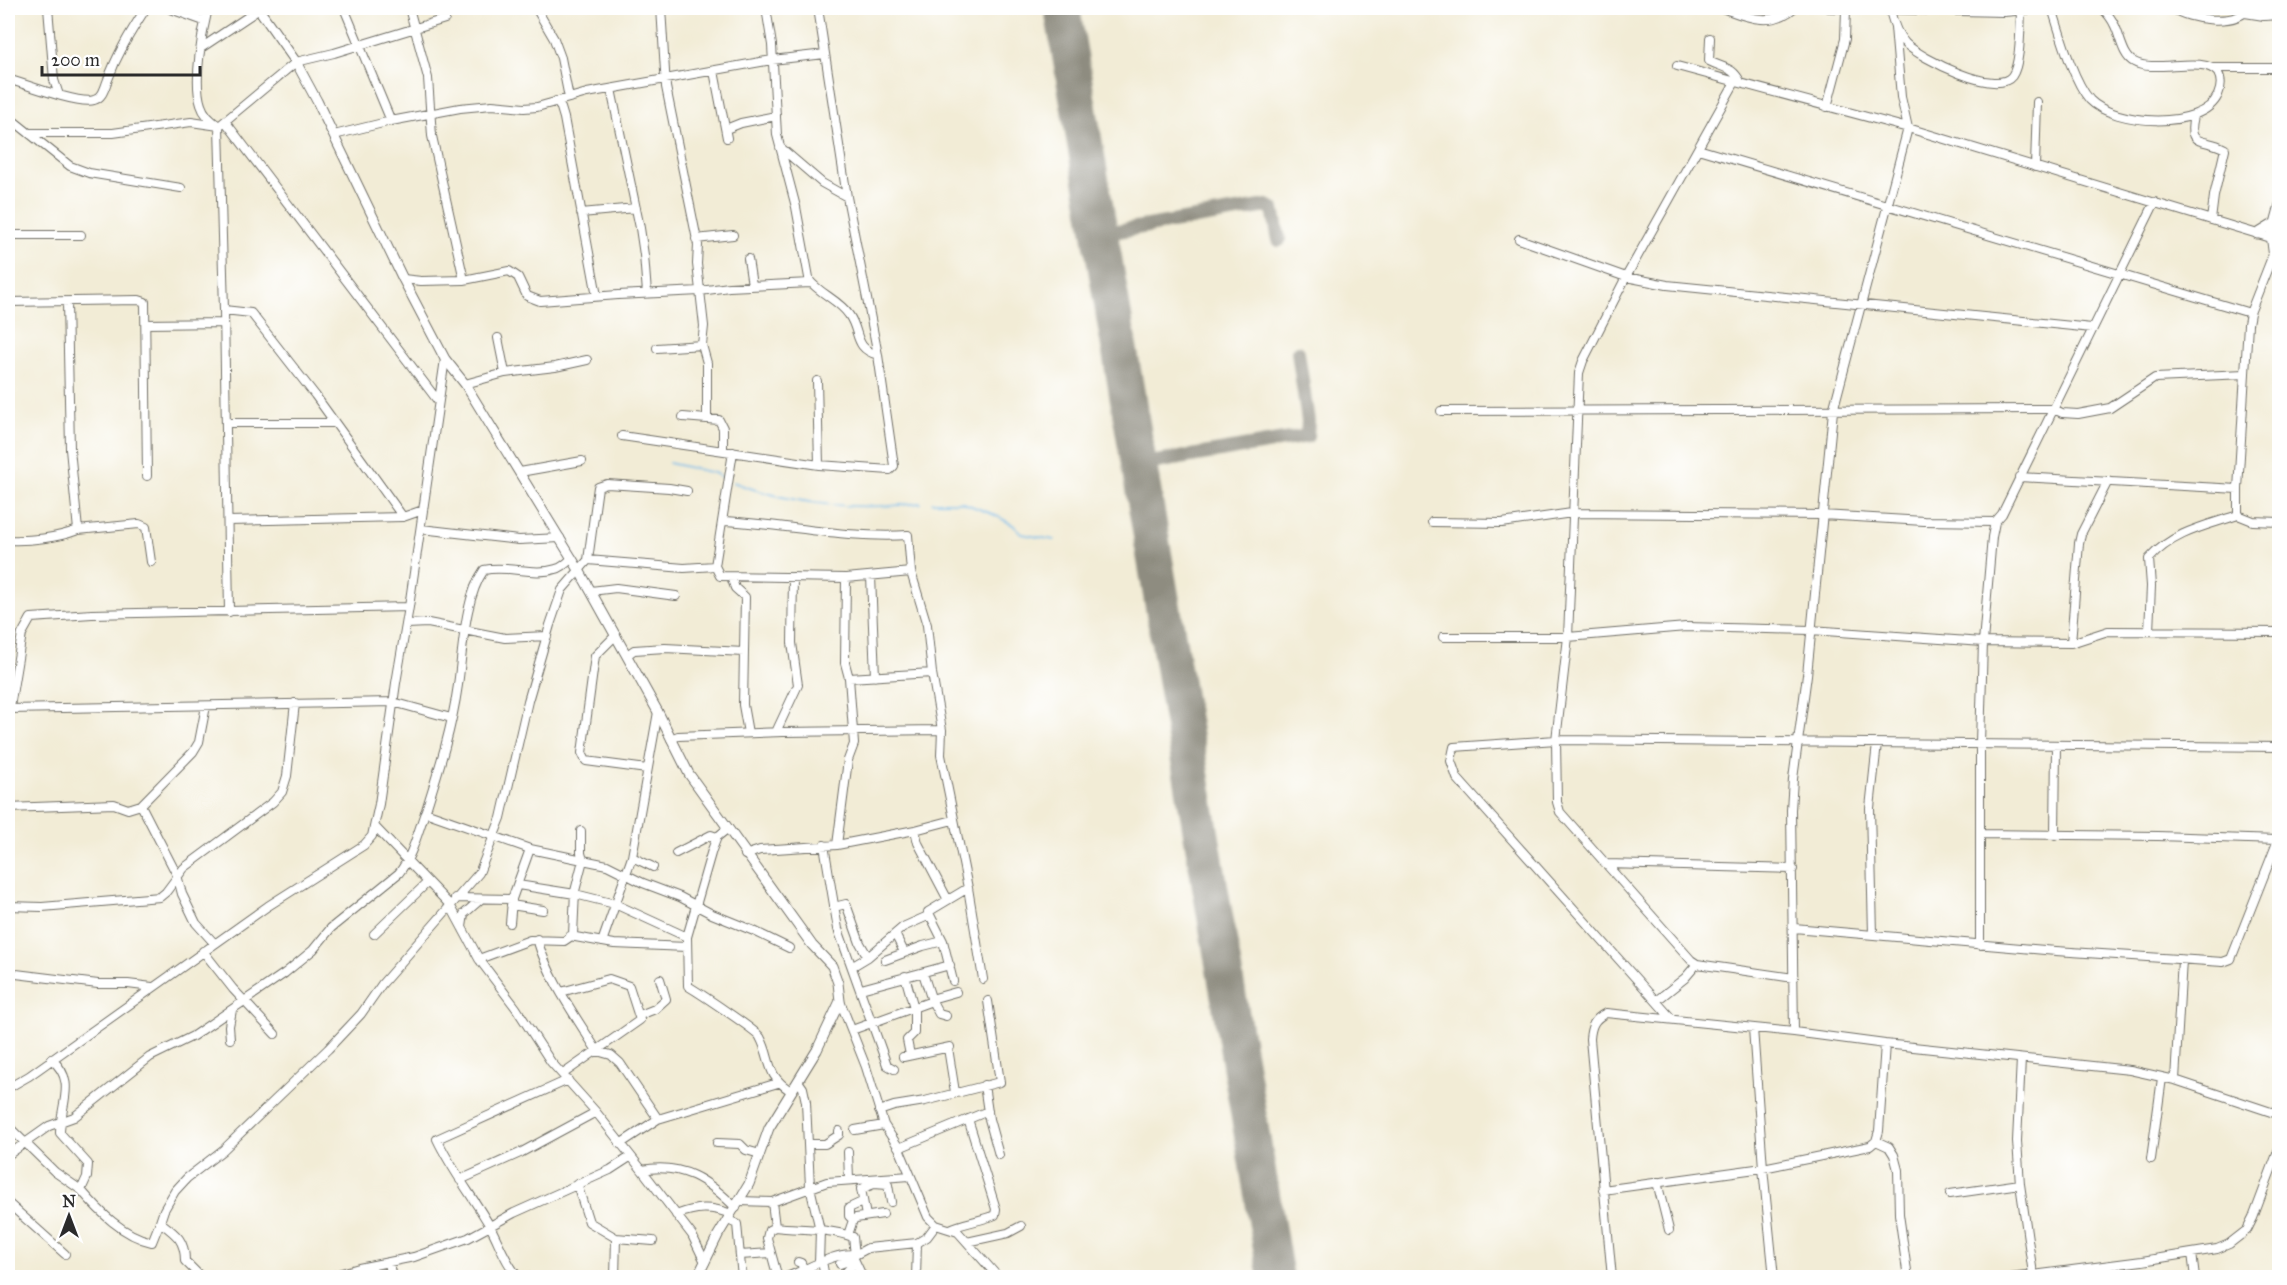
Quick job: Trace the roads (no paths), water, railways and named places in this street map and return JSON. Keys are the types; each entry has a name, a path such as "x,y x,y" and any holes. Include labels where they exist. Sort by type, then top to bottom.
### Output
{"main road":[{"path":"259,8 296,62 403,279 446,359 465,384 572,558 616,634 689,774 745,855 812,945 832,966 838,983 840,1001 817,1050 769,1128 752,1177 697,1278"},
{"path":"2277,238 2275,223 2280,205"},
{"path":"2257,234 2275,223"}],"street":[{"path":"48,8 54,80 58,94"},
{"path":"8,80 86,101 95,100 102,95 120,48 146,8"},
{"path":"168,8 204,21"},
{"path":"207,8 198,73 200,105 210,121 222,123 438,401"},
{"path":"201,48 259,8"},
{"path":"344,8 391,121"},
{"path":"409,8 428,78 430,113 439,171 464,280"},
{"path":"536,8 554,39 561,58 569,98"},
{"path":"661,8 666,66 664,80 698,245 697,264 704,326 702,345 707,363 707,419"},
{"path":"766,8 771,34 780,147 796,207 809,280 814,287 845,309 851,317 859,343 868,353 878,356"},
{"path":"622,436 819,465 890,470 894,466 878,356 847,197 819,8"},
{"path":"1722,8 1756,20 1777,17 1794,8"},
{"path":"1829,8 2021,11 2051,8 2084,92 2092,102 2117,116 2146,119 2175,119 2194,116 2209,108 2220,91 2220,76 2212,68"},
{"path":"2102,8 2115,26 2127,56 2134,63 2151,66 2280,69"},
{"path":"2172,8 2198,18 2237,17 2247,10 2264,16 2280,15"},
{"path":"1827,107 1845,39 1846,9"},
{"path":"1794,1032 1791,810 1833,411 1908,128 1901,97 1894,27 1890,10"},
{"path":"1894,27 1906,44 1946,68 1989,82 2000,83 2013,75 2016,65 2021,11"},
{"path":"28,133 113,133 191,122 222,123 296,62 445,19"},
{"path":"1710,38 1709,61 1729,68 1735,73 1738,82 1626,277 1579,373 1568,637 1556,740 1557,802 1560,812 1686,957 1697,964 1794,978"},
{"path":"334,135 430,113 492,105 524,108 611,89 772,60 825,54"},
{"path":"1677,66 1908,128 2257,234 2277,238 2250,313 2238,514"},
{"path":"714,71 727,134 741,123 776,116"},
{"path":"611,89 636,208 644,255 647,293"},
{"path":"556,101 564,118 597,296"},
{"path":"2035,167 2037,102"},
{"path":"2194,116 2191,129 2196,140 2225,149 2211,220"},
{"path":"8,118 70,166 89,173 181,188"},
{"path":"222,123 229,612"},
{"path":"780,147 822,183 847,197"},
{"path":"1698,149 2250,313"},
{"path":"1980,945 1980,743 1983,642 1989,563 1995,522 2002,513 2054,409 2092,327 2155,202"},
{"path":"582,213 636,208"},
{"path":"8,235 81,235"},
{"path":"696,239 733,235"},
{"path":"1519,239 1626,277 1667,285 2092,327"},
{"path":"748,259 752,285"},
{"path":"403,279 464,280 509,271 518,277 527,296 533,299 555,301 752,285 810,283 809,280"},
{"path":"8,302 139,300 144,302 147,476"},
{"path":"67,302 70,449 78,530"},
{"path":"224,310 251,313 403,517"},
{"path":"146,324 224,323"},
{"path":"498,338 505,373"},
{"path":"657,348 702,345"},
{"path":"8,1088 203,951 364,845 372,836 384,773 446,359"},
{"path":"465,384 505,373 555,367 587,360"},
{"path":"1440,411 2054,409 2062,413 2078,414 2110,408 2155,378 2245,375"},
{"path":"817,381 819,465"},
{"path":"683,417 719,420 723,428 723,450"},
{"path":"226,423 335,423"},
{"path":"733,452 715,566 720,576 846,578 911,573"},
{"path":"520,472 582,461"},
{"path":"2019,477 2108,480 2238,489"},
{"path":"2071,643 2081,534 2108,480"},
{"path":"8,1126 55,1172 81,1190 94,1205 120,1227 138,1239 152,1242 164,1210 187,1178 222,1150 328,1049 361,1014 382,984 479,873 494,837 511,782 528,701 562,590 588,560 598,486 607,484 687,491"},
{"path":"228,520 403,517 423,510"},
{"path":"1432,522 1502,523 1572,513 1822,515 1924,521 1995,522"},
{"path":"2149,631 2151,586 2149,559 2165,542 2238,514 2253,521 2280,522"},
{"path":"723,521 871,537 908,535 911,573 927,625 932,673 942,730 941,755 968,888 983,979"},
{"path":"8,540 23,540 69,534 78,530 140,524 146,527 151,562"},
{"path":"421,529 519,540 560,538"},
{"path":"8,1155 60,1121 74,1117 150,1057 193,1036 232,1010 305,957 331,928 399,873 407,859 425,812 443,754 458,687 467,617 480,576 484,570 492,568 529,571 558,569 572,558"},
{"path":"588,560 684,568 715,566"},
{"path":"871,576 874,676"},
{"path":"731,577 735,588 745,597 743,705 748,733"},
{"path":"776,732 798,685 792,643 793,577"},
{"path":"837,845 848,760 854,744 849,678 845,663 846,578"},
{"path":"591,591 616,588 676,596"},
{"path":"8,719 22,634 31,618 92,614 409,608"},
{"path":"407,624 428,623 505,638 547,636"},
{"path":"1443,637 1568,637 1686,627 1811,630 1983,642 2071,643 2108,631 2280,632"},
{"path":"616,634 595,656 582,753 586,761 647,769"},
{"path":"627,655 634,650 664,648 744,652"},
{"path":"849,678 932,673"},
{"path":"9,710 393,702 451,718"},
{"path":"8,906 42,907 160,897 183,868 273,802 282,792 287,776 295,703"},
{"path":"8,808 114,804 128,809 141,806 193,752 199,742 206,706"},
{"path":"602,942 632,857 658,712"},
{"path":"671,739 678,736 776,732 942,730"},
{"path":"1672,1019 1457,778 1451,761 1454,747 1556,740 2280,747"},
{"path":"1873,935 1870,808 1877,744"},
{"path":"2055,836 2056,745"},
{"path":"141,806 177,875 182,894 195,923 214,944"},
{"path":"425,812 530,849 607,865 643,884 680,897 789,948"},
{"path":"745,855 760,849 837,845 953,820"},
{"path":"375,827 428,882 453,901 462,928 479,959 516,1008 551,1062 596,1112 692,1235 705,1262"},
{"path":"727,829 717,837 687,937 688,986 759,1035 778,1083 791,1091"},
{"path":"915,830 918,843 948,900"},
{"path":"479,959 523,941 537,939 564,941 573,936 575,894 583,860 582,831"},
{"path":"1794,928 1980,945 2215,962 2230,959 2278,838 1981,834"},
{"path":"676,853 711,836 717,837"},
{"path":"824,845 838,928 887,1065 894,1069"},
{"path":"510,923 512,902 530,849"},
{"path":"632,857 653,867"},
{"path":"1607,864 1793,869"},
{"path":"374,934 428,882"},
{"path":"518,885 575,894 615,904 687,937"},
{"path":"953,981 943,941 928,912 968,888"},
{"path":"453,901 481,898 512,902 543,910"},
{"path":"462,928 461,921 464,914 481,898"},
{"path":"834,907 846,904 860,943 868,957"},
{"path":"853,966 868,957 903,927 930,915"},
{"path":"676,946 677,933"},
{"path":"895,934 904,952"},
{"path":"570,936 602,942 687,947"},
{"path":"537,939 542,956 561,992 597,1051 611,1055 621,1062 658,1119"},
{"path":"885,960 943,941"},
{"path":"203,951 275,1034"},
{"path":"2175,1080 2182,960"},
{"path":"1656,1001 1685,978 1697,964"},
{"path":"861,989 950,965"},
{"path":"8,973 98,984 152,987"},
{"path":"922,973 931,1000 939,1014 946,1016"},
{"path":"905,976 914,1008 914,1033 907,1040 907,1056 949,1047 955,1092"},
{"path":"535,1278 524,1276 520,1278 508,1263 490,1227 437,1139 566,1077 640,1020 629,986 609,979 561,992"},
{"path":"640,1015 655,1009 666,999 660,979"},
{"path":"852,1030 956,992"},
{"path":"879,1111 1000,1082 988,1000"},
{"path":"840,1001 866,1067 884,1125 899,1148 928,1217 936,1226 958,1232 999,1278"},
{"path":"230,1039 229,1026 232,1010"},
{"path":"1612,1278 1590,1029 1597,1018 1606,1013 2118,1068 2175,1080 2280,1115"},
{"path":"1753,1028 1774,1278"},
{"path":"1603,1190 1763,1167 1870,1146 1876,1140 1879,1131 1885,1044"},
{"path":"51,1059 65,1076 67,1086 60,1133 88,1164 87,1177 81,1190"},
{"path":"2021,1059 2017,1120 2020,1184 2033,1274"},
{"path":"2151,1159 2162,1078"},
{"path":"798,1081 803,1088 806,1102 810,1187 820,1230 820,1278"},
{"path":"621,1144 658,1119 778,1083"},
{"path":"984,1085 999,1155"},
{"path":"899,1148 988,1111"},
{"path":"460,1180 511,1157 596,1112"},
{"path":"950,1229 979,1218 991,1217 995,1215 996,1209 968,1119"},
{"path":"855,1130 884,1125"},
{"path":"808,1144 825,1144 839,1135 839,1131"},
{"path":"1876,1140 1889,1147 1898,1170 1899,1214 1908,1278"},
{"path":"717,1143 740,1144 746,1150 760,1154"},
{"path":"2010,1278 2033,1274 2080,1273 2217,1249 2239,1238 2247,1230 2280,1146"},
{"path":"848,1152 849,1180"},
{"path":"324,1278 414,1257 468,1238 514,1213 610,1170 630,1157"},
{"path":"642,1170 663,1167 683,1170 712,1186 734,1211 742,1278"},
{"path":"676,1215 703,1208 734,1211 772,1202 827,1182 910,1176"},
{"path":"1657,1182 1669,1230"},
{"path":"577,1184 589,1222 607,1235 616,1238 653,1241"},
{"path":"866,1216 861,1189 882,1184 888,1185 891,1202"},
{"path":"1950,1194 2020,1184"},
{"path":"772,1202 776,1218 775,1227"},
{"path":"848,1235 853,1220 849,1216 849,1208 862,1202"},
{"path":"8,1203 65,1254"},
{"path":"853,1220 883,1214"},
{"path":"160,1222 181,1240 185,1247 185,1261 202,1278"},
{"path":"840,1278 855,1258 868,1248 917,1243 927,1237 936,1226"},
{"path":"967,1242 1008,1233 1021,1226"},
{"path":"778,1278 767,1233 770,1228 775,1227 820,1230 853,1237 855,1258 863,1278"},
{"path":"615,1278 616,1238"},
{"path":"916,1278 917,1243"},
{"path":"741,1255 771,1253"},
{"path":"2192,1253 2195,1278"},
{"path":"784,1278 847,1254 855,1258"},
{"path":"840,1264 855,1258"},
{"path":"798,1262 804,1270"},
{"path":"389,1263 392,1278"},
{"path":"819,1263 825,1278"}],"waterway":[{"path":"669,463 714,473 726,479"},
{"path":"733,482 778,496 825,504 873,506 921,503"},
{"path":"932,502 961,502 995,515 1013,525 1022,534 1054,540"}]}
